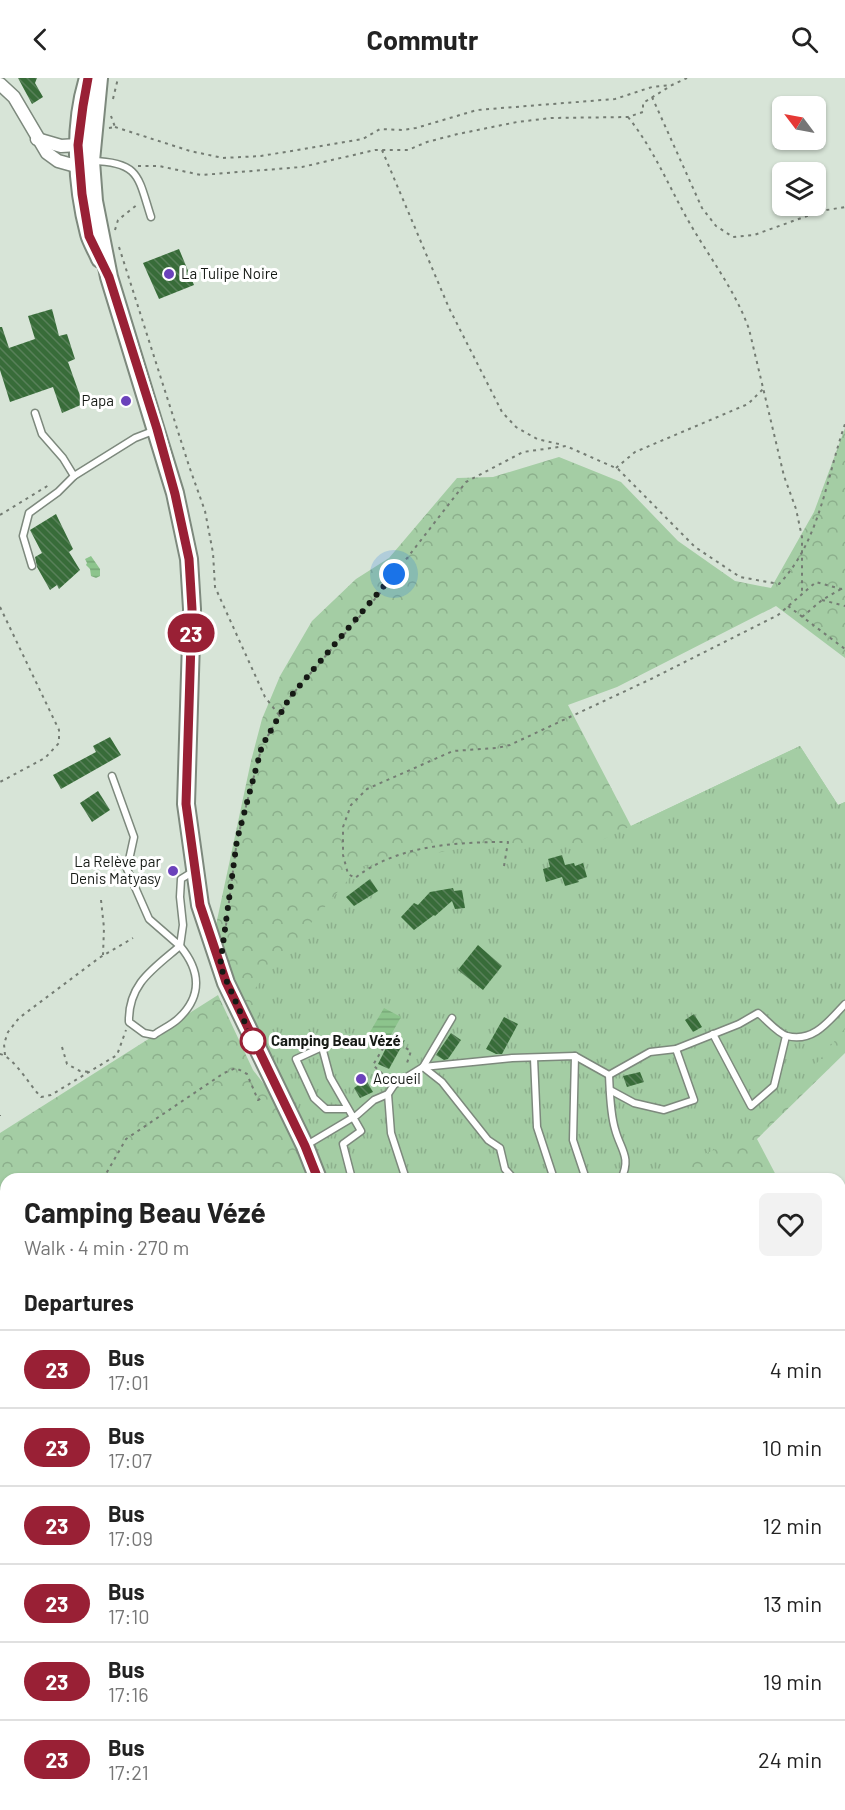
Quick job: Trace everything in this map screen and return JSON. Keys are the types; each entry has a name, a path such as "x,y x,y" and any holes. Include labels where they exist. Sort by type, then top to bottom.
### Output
{"main road":[{"path":"88,78 80,125 109,277 157,429 175,494 189,559 192,609 186,804 200,905 226,982 305,1146 316,1173"},
{"path":"99,78 82,194 89,236 109,277"}],"street":[{"path":"0,84 14,97 47,153 58,161 86,156"},
{"path":"38,140 86,156"}],"lane":[{"path":"58,161 61,146"},
{"path":"86,156 127,166 139,180 151,217"},
{"path":"35,413 42,434 63,458 74,476"},
{"path":"32,566 22,536 29,513 58,492 74,476 135,438 157,429"},
{"path":"112,776 134,837 127,869 149,919 180,946 189,957 197,976 195,996 179,1018 154,1035 144,1033 129,1022 129,1006 135,988 148,973 180,946 183,925 181,879 195,870"},
{"path":"609,1075 650,1052 676,1049 739,1024 758,1012 786,1036 810,1036 845,1004"},
{"path":"423,1067 452,1018"},
{"path":"712,1034 751,1106 774,1086 786,1036"},
{"path":"347,1109 326,1109 314,1098 296,1059 322,1047 330,1077 361,1131 343,1144 350,1173"},
{"path":"610,1090 634,1103 664,1110 694,1101 676,1049"},
{"path":"305,1146 354,1118 374,1100 388,1094 394,1085 423,1067 575,1056 609,1075"},
{"path":"575,1056 573,1140 584,1173"},
{"path":"534,1058 537,1127 552,1173"},
{"path":"423,1067 442,1082 488,1140 500,1148 505,1169 509,1173"},
{"path":"609,1075 615,1129 626,1158 624,1173"},
{"path":"388,1094 391,1132 404,1173"}],"path":[{"path":"127,166 159,166 201,175 302,167 382,150 408,150 448,136 517,122 551,118 628,117 643,112 643,103 687,78"},
{"path":"115,127 190,151 223,158 261,156 363,140 380,129 416,128 477,110 615,99 652,87 672,85"},
{"path":"652,97 702,208 716,226 734,237 754,235 811,214 845,207"},
{"path":"628,117 645,139 683,212 740,306 749,329 784,476 796,509 802,537 802,594"},
{"path":"382,150 449,308 502,412 516,427 537,439 566,446 616,468 694,547 740,577 779,584 792,570 820,513 833,459 845,424"},
{"path":"115,232 118,220 145,199"},
{"path":"118,243 205,511 213,553 215,587 264,697 279,715"},
{"path":"616,468 635,452 748,404 764,388"},
{"path":"224,943 237,840 262,746 290,697 380,593 466,483 523,452 566,446"},
{"path":"0,515 51,484"},
{"path":"504,866 508,842 459,842 391,856 367,868 355,878 348,874 342,855 343,827 351,805 367,789 453,751 510,745 651,679 778,615 816,582 843,588"},
{"path":"802,617 822,600 843,588"},
{"path":"822,600 845,606"},
{"path":"788,606 845,649"},
{"path":"0,607 59,730 59,743 45,758 0,783"},
{"path":"101,900 104,955"},
{"path":"129,1022 117,1055 51,1095 41,1097 5,1055 4,1044 8,1032 19,1018 104,955 134,938"},
{"path":"394,1085 373,1065 385,1045 393,1041 411,1051"},
{"path":"63,1047 67,1064 80,1071 91,1072"},
{"path":"0,1054 5,1055"},
{"path":"106,1173 126,1139 224,1074 236,1068 247,1074 258,1100 265,1097 276,1085"}],"green space":[{"path":"845,428 845,658 776,606 617,687 568,705 631,826 800,746 838,805 845,802 845,1053 757,1139 775,1173 323,1173 304,1125 241,998 216,925 262,719 280,676 312,621 356,579 389,558 457,478 493,477 559,457 621,482 678,541 735,581 771,588 814,512"},
{"path":"800,746 838,805 845,802 845,1028 766,1127 662,1173 319,1173 251,993 359,867 480,845 593,844"},
{"path":"218,995 253,1070 277,1101 310,1173 0,1173 0,1133"}],"shaded area":[{"path":"91,556 100,569 100,576 96,578 91,576 90,569 86,565 85,559"},
{"path":"384,1008 401,1017 387,1042 370,1032"}],"building":[{"path":"18,78 37,78 35,83 43,97 32,104"},
{"name":"La Tulipe Noire","path":"179,249 194,285 159,299 143,263"},
{"path":"52,309 59,336 67,334 75,359 68,362 83,404 62,413 53,387 10,402 0,370 0,327 2,327 9,348 35,339 28,316"},
{"path":"56,514 73,549 69,552 80,570 59,589 57,585 50,590 37,567 35,557 42,553 30,530"},
{"path":"110,737 121,755 61,789 53,775 96,752 93,746"},
{"path":"98,791 110,810 92,822 80,803"},
{"path":"562,855 565,865 574,863 575,866 583,863 587,877 565,886 562,877 546,882 543,869 550,867 548,859"},
{"path":"370,879 378,891 354,906 346,897"},
{"path":"453,888 454,891 462,890 465,908 455,909 452,901 414,930 401,917 414,903 418,905 430,892"},
{"path":"478,945 502,966 483,990 458,970"},
{"path":"694,1014 702,1027 693,1032 685,1020"},
{"path":"504,1017 518,1024 502,1054 496,1054 486,1049"},
{"path":"451,1033 461,1040 448,1059 444,1060 436,1055"},
{"path":"405,1040 389,1069 378,1064 386,1048"},
{"path":"640,1072 644,1082 627,1087 623,1076"},
{"name":"Accueil","path":"366,1080 373,1092 360,1098 354,1088"}],"bus line":[{"name":"23","path":"88,78 78,145 82,194 89,236 109,277 157,429 175,494 189,559 192,609 186,804 200,905 226,982 305,1146 316,1173"}],"place":[{"name":"La Tulipe Noire","path":"169,274"},
{"name":"Papa","path":"126,401"},
{"name":"La Relève par Denis Matyasy","path":"173,871"},
{"name":"Camping Beau Vézé","path":"253,1041"},
{"name":"Accueil","path":"361,1079"}],"route":[{"path":"253,1041 220,966 237,840 262,746 290,697 394,574"}]}
